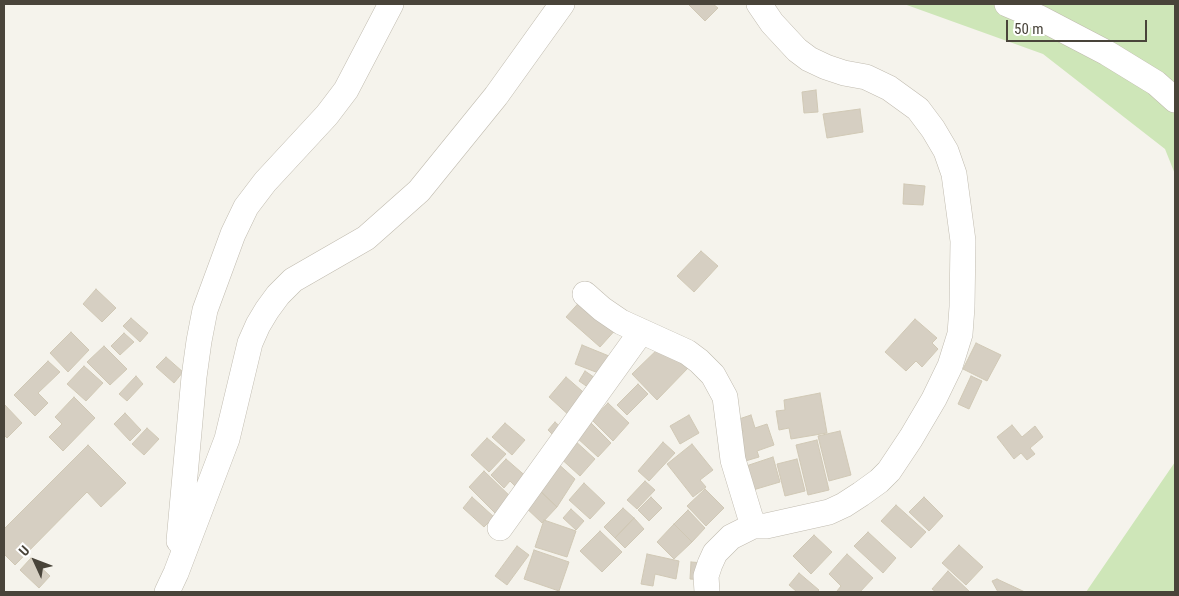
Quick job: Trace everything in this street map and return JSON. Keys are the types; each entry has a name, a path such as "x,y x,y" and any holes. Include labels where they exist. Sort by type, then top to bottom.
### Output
{"street":[{"path":"172,583 199,341 205,310 233,234 246,207 265,182 327,115 346,90 391,4"},
{"path":"172,583 227,439 250,343 267,310 292,280 366,238 419,191 496,96 562,4"},
{"path":"707,592 706,576 715,553 731,537 753,526 766,526 828,512 844,505 884,476 911,438 934,399 950,366 960,334 963,241 954,174 946,151 933,128 918,109 889,88 866,77 844,73 809,59 797,50 778,30 759,4"},
{"path":"1006,4 1040,18 1107,53 1156,83 1175,100"},
{"path":"585,294 611,316 641,332 676,347 707,368 722,390 733,460 753,526"},
{"path":"500,528 641,332"}],"green space":[{"path":"904,4 1175,4 1175,174 1165,149 1043,54"},
{"path":"1175,462 1175,592 1086,592"}],"building":[{"path":"688,4 713,4 718,8 705,21"},
{"path":"816,90 818,112 804,113 802,92"},
{"path":"860,109 863,132 827,138 823,114"},
{"path":"904,184 925,186 923,205 903,204"},
{"path":"701,251 718,266 694,292 677,276"},
{"path":"96,289 116,308 102,322 83,304"},
{"path":"584,297 618,327 600,347 566,317"},
{"path":"131,318 148,333 140,342 123,326"},
{"path":"915,319 937,338 932,343 938,349 922,367 916,361 906,371 885,352"},
{"path":"71,332 89,350 68,372 50,353"},
{"path":"124,333 134,342 120,355 111,346"},
{"path":"664,343 689,367 657,400 632,374"},
{"path":"976,343 1001,355 987,381 963,369"},
{"path":"582,345 609,356 601,374 575,364"},
{"path":"104,346 127,369 110,385 87,362"},
{"path":"166,357 183,372 174,383 156,367"},
{"path":"48,361 60,372 38,393 48,403 35,416 14,395"},
{"path":"84,366 103,383 86,401 67,384"},
{"path":"585,371 601,382 595,392 579,381"},
{"path":"136,376 143,384 127,401 119,394"},
{"path":"971,376 982,381 969,409 958,404"},
{"path":"566,377 590,398 572,418 549,397"},
{"path":"638,384 648,394 627,415 617,405"},
{"path":"820,393 827,433 791,439 789,428 779,430 776,411 785,410 784,400"},
{"path":"74,397 95,418 63,451 49,437 62,424 55,417"},
{"path":"608,403 629,423 613,441 592,420"},
{"path":"4,404 22,423 7,438 4,435"},
{"path":"125,413 141,430 130,441 114,424"},
{"path":"689,415 699,433 680,444 670,426"},
{"path":"751,415 755,428 767,424 774,445 757,451 759,457 742,462 733,436 743,432 739,419"},
{"path":"555,422 566,432 558,440 548,430"},
{"path":"590,422 611,443 598,457 576,437"},
{"path":"505,423 525,440 512,455 492,437"},
{"path":"1012,425 1022,437 1035,426 1043,437 1030,448 1035,454 1027,460 1021,453 1014,459 997,437"},
{"path":"147,428 159,439 144,455 132,444"},
{"path":"840,431 851,475 829,481 818,436"},
{"path":"487,438 506,454 489,472 471,455"},
{"path":"573,439 595,459 580,476 558,456"},
{"path":"817,440 829,490 808,495 796,445"},
{"path":"663,442 675,453 649,481 638,471"},
{"path":"692,444 713,470 700,480 706,487 693,497 667,464"},
{"path":"88,445 126,483 101,507 87,492 15,565 4,554 4,529"},
{"path":"773,457 780,482 753,490 746,466"},
{"path":"506,459 529,479 519,490 510,481 504,488 491,475"},
{"path":"797,459 805,491 785,496 777,464"},
{"path":"555,461 575,479 557,507 537,488"},
{"path":"484,471 514,500 499,517 469,487"},
{"path":"645,481 655,490 637,509 627,500"},
{"path":"584,483 605,503 590,519 569,500"},
{"path":"537,488 557,507 542,523 522,504"},
{"path":"705,489 724,508 706,526 687,506"},
{"path":"472,497 494,517 484,527 463,508"},
{"path":"651,497 662,508 649,521 638,510"},
{"path":"924,497 943,516 929,531 909,512"},
{"path":"896,505 926,532 911,548 881,521"},
{"path":"623,508 634,518 615,538 604,527"},
{"path":"571,509 584,521 576,530 563,518"},
{"path":"688,510 705,528 692,542 674,524"},
{"path":"634,518 644,529 625,548 615,538"},
{"path":"544,520 576,531 567,557 535,547"},
{"path":"674,524 692,542 674,559 657,542"},
{"path":"600,531 622,552 602,572 580,551"},
{"path":"868,532 896,558 883,573 854,546"},
{"path":"814,535 832,552 811,574 793,556"},
{"path":"959,545 983,567 966,585 942,563"},
{"path":"517,546 529,555 507,585 495,576"},
{"path":"534,550 569,562 559,591 524,579"},
{"path":"647,554 679,561 676,579 655,574 653,586 641,584"},
{"path":"847,554 873,578 860,592 838,592 841,586 829,574"},
{"path":"31,558 50,576 39,588 20,570"},
{"path":"691,562 705,563 704,580 690,579"},
{"path":"948,571 970,592 936,592 932,589"},
{"path":"799,573 819,590 817,592 797,592 789,585"},
{"path":"997,579 1025,592 998,592 992,581"}]}
